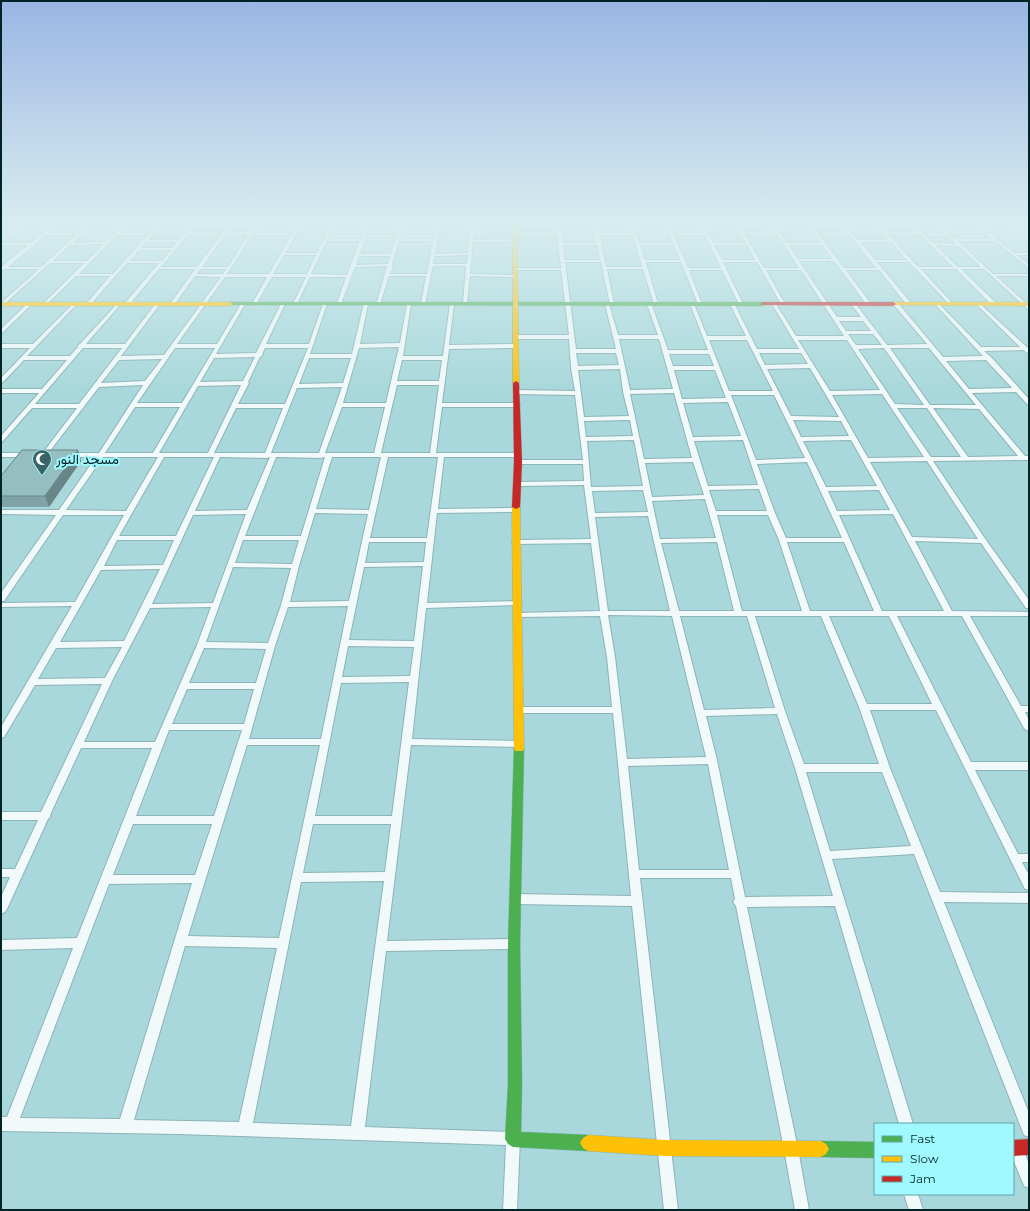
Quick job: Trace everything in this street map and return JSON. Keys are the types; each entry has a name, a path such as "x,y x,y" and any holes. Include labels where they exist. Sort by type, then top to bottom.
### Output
{"street":[{"path":"2,304 30,279"},
{"path":"46,304 71,279"},
{"path":"88,304 111,279"},
{"path":"127,304 149,279"},
{"path":"172,304 191,279"},
{"path":"1,600 147,383 221,279"},
{"path":"254,304 269,279"},
{"path":"294,304 308,279"},
{"path":"339,304 349,279"},
{"path":"378,304 387,279"},
{"path":"423,304 428,279"},
{"path":"465,304 468,279"},
{"path":"510,1210 515,1086 514,944 519,744 516,542 518,458 514,304 515,279"},
{"path":"566,279 574,368 586,462 587,486 611,657 623,763 665,1148 670,1210"},
{"path":"606,279 621,367 651,514 674,613 712,760 739,902 791,1149 802,1210"},
{"path":"647,279 661,337 676,391 720,540 800,768 838,901 906,1123"},
{"path":"689,279 706,338 745,438 761,487 783,540 807,614"},
{"path":"727,279 748,338 790,418 824,489 879,613"},
{"path":"768,279 779,304 811,366 828,393 841,419 910,539 949,613"},
{"path":"808,279 930,459 983,541 1029,606"},
{"path":"849,279 869,304"},
{"path":"887,279 909,304"},
{"path":"927,279 950,304"},
{"path":"969,279 994,304"},
{"path":"997,279 1027,306"},
{"path":"2,304 994,304 1027,306"},
{"path":"1,332 30,304"},
{"path":"1,381 74,304"},
{"path":"1,440 80,346 118,304"},
{"path":"1,455 47,455 80,406 158,304"},
{"path":"1,735 99,568 159,455 183,405 243,304"},
{"path":"1,909 46,816 108,681 147,606 190,512 235,406 260,356 283,304"},
{"path":"325,304 311,346 286,406 241,538 200,645 158,745 106,880 6,1124 245,1128 356,1133 458,1135 665,1148 874,1150"},
{"path":"124,1126 199,879 248,727 271,646 285,605 295,566 313,511 325,455 357,346 366,304"},
{"path":"245,1128 298,878 352,604 372,512 389,405 400,358 409,304"},
{"path":"356,1133 407,742 426,564 434,511 440,405 452,304"},
{"path":"853,304 888,349 966,459"},
{"path":"896,304 980,407 1026,458"},
{"path":"938,304 981,349 1029,403"},
{"path":"979,304 1027,350"},
{"path":"835,319 865,319"},
{"path":"796,338 875,332"},
{"path":"448,347 571,337"},
{"path":"616,337 661,337"},
{"path":"706,338 748,338"},
{"path":"357,346 402,345"},
{"path":"1,346 34,346"},
{"path":"80,346 126,346"},
{"path":"173,346 217,346"},
{"path":"264,346 311,346"},
{"path":"888,349 931,346"},
{"path":"854,347 936,352"},
{"path":"981,349 1027,350"},
{"path":"573,351 618,351"},
{"path":"755,351 803,351"},
{"path":"666,352 711,352"},
{"path":"212,356 260,356"},
{"path":"307,356 354,356"},
{"path":"118,358 165,357"},
{"path":"22,358 70,358"},
{"path":"400,358 446,358"},
{"path":"942,359 989,358"},
{"path":"764,367 811,366"},
{"path":"574,368 621,367"},
{"path":"670,368 717,368"},
{"path":"97,384 147,383"},
{"path":"196,384 246,383"},
{"path":"394,383 442,383"},
{"path":"294,386 346,385"},
{"path":"968,391 1017,390"},
{"path":"1,392 42,391"},
{"path":"626,392 676,391"},
{"path":"517,392 578,393"},
{"path":"828,393 885,392"},
{"path":"727,393 776,393"},
{"path":"679,401 730,400"},
{"path":"133,405 183,405"},
{"path":"340,405 389,405"},
{"path":"440,405 517,405"},
{"path":"29,406 80,406"},
{"path":"235,406 286,406"},
{"path":"894,406 980,407"},
{"path":"580,419 632,418"},
{"path":"790,418 841,419"},
{"path":"583,439 636,438"},
{"path":"690,439 745,438"},
{"path":"799,438 852,438"},
{"path":"19,461 24,455"},
{"path":"65,455 437,455 586,462"},
{"path":"865,460 1026,458"},
{"path":"641,461 696,460"},
{"path":"753,462 810,460"},
{"path":"517,484 646,488"},
{"path":"705,488 761,487"},
{"path":"824,489 880,488"},
{"path":"648,499 708,497"},
{"path":"434,511 516,510"},
{"path":"313,511 372,512"},
{"path":"1,512 128,513"},
{"path":"190,512 250,512"},
{"path":"835,513 894,512"},
{"path":"713,513 771,513"},
{"path":"592,515 651,514"},
{"path":"114,538 178,538"},
{"path":"241,538 304,538"},
{"path":"910,539 983,541"},
{"path":"366,540 430,540"},
{"path":"657,541 720,540"},
{"path":"783,540 846,540"},
{"path":"516,542 595,541"},
{"path":"360,565 426,564"},
{"path":"231,565 295,566"},
{"path":"99,568 164,567"},
{"path":"1,605 77,604"},
{"path":"285,605 352,604"},
{"path":"422,606 518,604"},
{"path":"147,606 215,605"},
{"path":"518,615 604,613 1029,614"},
{"path":"892,613 1029,886"},
{"path":"964,613 1029,728"},
{"path":"824,614 864,708 885,768 1029,1130"},
{"path":"345,643 418,644"},
{"path":"54,645 127,644"},
{"path":"200,645 271,646"},
{"path":"337,680 413,679"},
{"path":"32,682 108,681"},
{"path":"183,686 260,686"},
{"path":"864,708 939,707"},
{"path":"1018,709 1029,709"},
{"path":"519,710 617,710"},
{"path":"701,713 780,711"},
{"path":"166,727 248,727"},
{"path":"243,742 325,742"},
{"path":"407,742 519,744"},
{"path":"79,745 158,745"},
{"path":"623,763 712,760"},
{"path":"970,766 1029,766"},
{"path":"800,768 885,768"},
{"path":"1,816 46,816"},
{"path":"130,820 219,820"},
{"path":"309,820 397,820"},
{"path":"826,855 918,850"},
{"path":"1015,858 1029,858"},
{"path":"1,873 18,873"},
{"path":"635,874 734,874"},
{"path":"298,878 390,876"},
{"path":"106,880 199,879"},
{"path":"936,897 1029,898"},
{"path":"515,899 638,901"},
{"path":"739,902 838,901"},
{"path":"181,942 283,943"},
{"path":"1,944 80,943"},
{"path":"381,946 514,944"},
{"path":"1019,1147 1029,1182"},
{"path":"911,1195 916,1210"}],"building":[{"name":"مسجد النور","path":"22,450 78,450 45,496 1,496 1,476"}],"traffic: fast":[{"path":"230,304 763,304"},
{"path":"519,748 514,944 515,1085 513,1139 588,1143"},
{"path":"821,1149 874,1150"}],"traffic: slow":[{"path":"515,279 516,383"},
{"path":"1,304 230,304"},
{"path":"893,304 1029,304"},
{"path":"516,507 519,748"},
{"path":"588,1143 665,1148 821,1149"}],"traffic: jam":[{"path":"763,304 893,304"},
{"path":"516,383 518,462 516,507"},
{"path":"1014,1148 1029,1147"}],"place":[{"name":"مسجد النور","path":"42,476"}]}
